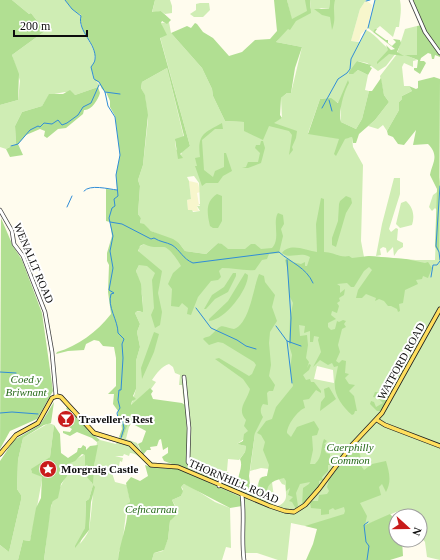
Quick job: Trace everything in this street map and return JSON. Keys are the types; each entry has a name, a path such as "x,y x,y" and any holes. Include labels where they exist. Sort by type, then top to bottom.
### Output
{"main road":[{"name":"WATFORD ROAD","path":"377,420 388,404 440,309"},
{"path":"0,454 16,435 41,420 51,400 56,396"},
{"name":"THORNHILL ROAD","path":"56,396 61,397 94,433 130,444 151,465 178,467 219,486 285,511 298,510 319,490 352,444 377,420"},
{"path":"377,420 385,425 440,446"}],"street":[{"path":"411,0 425,32 440,53"},
{"name":"WENALLT ROAD","path":"0,210 12,231 14,244 23,256 45,312 52,352 56,396"},
{"path":"184,376 189,428 188,462 191,466 205,472 222,475 219,486"},
{"path":"242,495 242,539 244,560"},
{"path":"243,504 250,498"}],"green space":[{"path":"0,0 12,0 29,14 31,13 45,31 12,55 19,74 18,100 0,105"},
{"path":"12,0 65,0 72,9 79,13 81,20 80,24 95,53 93,74 94,79 100,85 75,95 65,92 49,95 42,106 22,112 15,126 16,144 6,149 0,147 0,105 18,100 20,81 12,55 45,31 31,13 29,14"},
{"path":"65,0 155,0 152,12 161,11 171,20 167,24 162,21 161,23 167,35 160,38 190,146 180,154 183,158 178,159 175,139 184,136 167,68 142,82 141,88 145,95 148,115 143,165 138,180 140,186 138,214 141,218 140,223 144,224 151,231 173,239 179,243 185,251 206,254 218,243 222,244 228,249 245,249 251,244 255,244 261,249 272,248 276,240 276,217 278,213 283,215 284,224 281,229 283,236 279,253 269,254 267,259 262,260 255,270 222,268 219,271 221,277 218,280 211,281 198,297 191,315 187,314 188,308 182,303 179,307 171,306 172,289 168,284 173,273 181,266 174,255 164,247 152,247 144,244 140,246 138,251 162,271 158,293 162,312 160,325 155,328 151,315 154,308 152,280 155,273 147,266 139,265 136,271 141,284 143,312 137,311 135,313 140,324 137,332 140,347 136,361 136,389 133,396 136,399 132,401 131,405 150,388 153,391 151,394 153,399 182,403 186,406 188,464 219,479 217,481 164,461 162,457 168,453 168,447 163,450 161,439 159,440 157,446 150,447 151,450 147,450 143,455 138,444 142,442 146,431 131,423 129,427 128,424 123,437 119,437 122,429 121,421 117,419 118,411 113,404 114,394 108,394 116,386 116,358 114,347 103,346 99,341 94,340 86,344 84,350 68,351 56,354 57,352 87,338 106,321 111,314 108,292 109,265 107,261 107,253 112,236 110,222 106,221 106,189 117,190 116,174 120,155 115,116 110,107 110,101 106,92 102,89 99,82 95,81 91,67 95,60 93,48 82,27 81,15 72,9"},
{"path":"155,0 170,0 172,13 165,14 161,11 152,13"},
{"path":"274,0 287,0 292,19 307,11 305,0 310,0 311,13 296,21 290,30 288,29 276,42 302,47 295,68 291,93 287,93 281,98 280,115 282,118 274,123 297,131 292,147 293,150 289,155 292,135 289,131 269,126 263,140 244,131 244,122 225,121 202,68 171,33 187,26 191,28 195,23 203,32 213,38 229,56 242,52 255,40 270,39 277,31"},
{"name":"Caerphilly Common","path":"287,0 307,0 309,11 311,8 310,0 330,0 329,9 319,8 332,14 332,0 366,0 360,9 351,41 360,42 366,30 396,53 386,66 378,71 367,63 357,61 354,73 358,70 368,75 365,90 369,91 362,119 356,129 341,122 341,104 331,100 320,99 308,133 342,139 352,137 353,147 363,165 361,241 364,257 369,256 435,260 437,210 435,208 432,211 429,207 433,195 437,192 440,177 440,560 427,557 426,548 428,548 428,508 388,508 388,516 371,523 339,529 310,527 291,523 287,560 278,560 257,553 244,553 245,507 193,488 215,502 230,508 231,548 226,547 222,560 152,560 154,553 163,551 168,539 170,521 177,509 172,500 181,496 183,489 181,487 184,484 192,487 193,474 219,475 223,478 257,487 260,478 267,476 269,469 261,468 250,471 255,433 244,434 244,439 237,444 246,446 245,452 239,460 228,459 227,471 208,471 190,463 190,432 186,406 184,405 182,385 179,385 180,375 175,373 173,367 169,364 157,373 152,380 156,382 151,389 131,406 136,389 136,361 140,347 137,332 140,324 135,313 136,311 141,312 142,307 142,292 136,271 139,265 142,265 147,260 138,253 139,247 154,238 185,258 245,249 226,249 223,245 218,243 206,254 185,251 179,243 151,231 140,223 141,218 138,214 140,186 138,180 143,165 148,120 145,96 141,88 142,82 167,68 184,138 175,141 176,149 181,155 182,152 190,146 160,37 164,32 161,23 169,22 171,33 202,68 225,121 244,122 248,133 252,133 282,118 281,98 287,93 291,93 302,47 276,42 292,22","holes":["194,176 199,183 200,206 197,206 200,211 193,212 192,210 188,210 187,200 191,199 189,181 187,177","317,366 333,370 334,383 314,379","278,478 282,484 285,485 286,494 284,502 278,506 275,506 272,482"]},
{"path":"330,0 335,0 332,30 330,17 322,15 314,9 329,9"},
{"path":"366,0 372,5 368,28 361,34 359,41 351,41 360,9"},
{"path":"375,0 400,0 401,11 399,27 396,27 393,37 380,26 373,32 368,28"},
{"path":"411,0 440,0 440,57 435,55 434,59 432,59 431,54 428,53 421,58 420,61 424,61 426,63 420,74 414,70 414,68 417,68 418,60 405,55 417,55 417,26 422,25"},
{"path":"209,3 210,10 203,17 194,17 190,14 196,10 196,4"},
{"path":"417,26 417,55 406,55 417,60 413,61 413,67 404,63 402,67 404,86 409,86 412,91 402,96 402,99 399,102 399,110 387,131 383,125 378,129 368,126 375,120 389,102 384,95 380,76 397,54 405,29"},
{"path":"377,29 375,32 388,40 388,43 392,46 396,42 393,39 400,40 401,43 397,52 404,56 389,54 377,64 377,62 388,50 386,45 391,50 395,49 373,32"},
{"path":"357,61 371,65 370,67 372,68 368,75 358,70 353,74 349,74"},
{"path":"434,77 440,79 439,252 435,247 437,189 430,175 434,160 434,152 428,144 413,145 416,130 404,145 398,144 393,137 388,135 387,131 399,110 399,102 402,99 402,96 412,91 409,86 416,89 418,88 418,81"},
{"path":"381,78 384,95 389,102 375,120 359,134 356,143 353,143 352,137 345,139 336,156 334,154 339,139 308,134 320,99 331,98 338,103 348,80 349,83 342,102 340,118 341,122 356,129 362,119 369,91 372,91"},
{"path":"98,87 100,93 98,99 89,109 84,110 83,114 66,128 58,129 47,138 44,136 45,131 40,129 26,135 18,144 23,155 10,157 6,149 16,144 15,126 22,112 42,106 49,94 63,94 70,90 75,95"},
{"path":"222,123 223,129 215,129 202,140 204,170 213,177 215,171 224,167 224,153 226,153 232,171 223,176 218,183 206,183 202,186 195,166 197,166 195,158 200,157 199,149 201,139 206,132"},
{"path":"261,141 263,141 265,148 261,163 248,168 242,168 246,167 248,162 258,162 260,153 255,148 256,145 260,145"},
{"path":"394,178 400,178 400,194 389,229 391,232 396,228 398,229 397,240 403,243 403,247 398,250 394,256 393,247 387,253 386,248 383,247 380,249 381,255 376,256 382,224"},
{"path":"189,181 198,183 200,192 197,193 199,205 197,206 198,210 200,211 188,211 187,200 191,199"},
{"path":"217,194 222,196 222,221 218,228 213,228 210,226 208,208 210,201"},
{"path":"346,196 351,198 352,203 346,213 336,247 332,245 332,238 338,221 340,201"},
{"path":"321,198 324,199 324,252 349,256 352,258 369,256 406,259 425,263 428,262 432,268 428,278 423,276 422,279 416,280 418,284 405,290 403,303 399,304 400,311 398,312 397,309 388,306 384,301 379,299 375,301 376,298 366,294 362,298 356,298 358,290 372,270 369,267 364,271 354,287 351,287 347,283 337,284 340,286 340,293 345,289 344,295 339,298 340,301 337,303 339,306 337,313 332,311 331,315 336,319 328,323 328,327 331,330 335,329 337,321 346,321 344,324 346,327 342,329 338,345 340,352 336,361 339,363 342,360 346,361 345,373 349,374 345,378 349,384 355,385 349,391 354,396 357,411 355,411 352,415 342,404 335,391 338,366 334,367 332,363 328,365 320,360 313,367 321,352 318,340 319,337 314,336 313,342 310,342 310,331 304,333 305,326 299,325 300,336 307,335 308,345 306,358 309,362 307,368 309,364 311,365 309,370 303,375 306,380 310,379 311,382 314,382 321,393 316,390 309,399 303,400 305,408 293,418 287,433 291,437 297,427 314,421 319,429 317,435 312,436 313,450 310,464 315,464 318,461 324,439 327,441 324,444 330,446 329,448 324,448 326,453 330,454 330,462 337,462 335,465 328,465 328,471 322,477 323,480 319,481 319,486 302,506 303,488 310,482 300,484 296,493 298,506 296,509 292,502 289,501 293,497 288,495 290,488 286,491 286,481 284,478 274,481 268,487 267,494 272,498 272,504 257,499 259,481 262,477 267,476 269,465 263,450 265,442 261,435 257,433 266,421 272,419 276,407 293,386 290,369 292,355 289,345 290,318 293,303 289,295 288,271 285,260 288,258 292,262 301,264 305,262 305,266 307,266 310,257 306,255 288,256 282,253 289,248 299,248 317,252 316,224"},
{"path":"406,201 412,209 413,222 412,225 400,228 396,224 401,203"},
{"name":"Coed y Briwnant","path":"1,218 13,246 22,260 42,313 53,391 37,419 10,431 0,449"},
{"path":"233,273 236,273 236,276 228,292 215,299 206,309 204,309 212,295 224,287"},
{"path":"245,273 248,275 247,281 240,296 222,316 209,321 209,319 228,301"},
{"path":"259,274 264,276 265,282 275,295 272,307 277,321 270,332 269,343 271,365 269,376 275,385 273,391 269,391 267,393 268,405 263,404 261,407 263,417 255,433 249,476 250,484 256,489 253,497 249,495 248,486 245,494 227,486 223,473 228,472 230,478 239,484 238,478 241,465 240,459 245,452 246,446 237,444 243,441 244,434 248,431 244,426 246,420 243,416 242,409 250,389 243,379 215,359 219,358 249,376 252,374 256,365 254,362 223,343 218,342 209,345 203,339 210,336 221,326 234,329 244,320"},
{"path":"154,332 159,334 154,352 142,379 141,368"},
{"path":"329,387 336,399 320,411 321,402 325,397 324,389"},
{"path":"375,392 386,392 392,395 380,411 377,411 370,404 371,401 374,402 376,407 383,403 378,398 373,397"},
{"path":"54,402 51,423 44,425 23,438 18,460 17,489 21,495 21,500 9,552 0,545 0,461 14,440 40,425"},
{"path":"68,407 90,432 100,440 97,442 92,438 77,432 70,436 63,433 63,431 70,432 72,429 63,423 73,425 74,423 66,408"},
{"path":"49,423 54,425 50,457 31,471 42,477 42,480 30,541 23,540 18,560 0,560 0,545 9,552 21,500 21,495 17,489 18,460 23,438"},
{"path":"128,423 129,427 126,439 137,443 148,460 158,464 169,463 172,465 164,469 157,469 151,467 135,454 130,453 129,456 124,454 123,456 115,456 123,458 122,462 120,461 118,471 112,473 115,482 127,485 130,502 127,505 122,546 119,551 118,560 44,560 51,507 67,471 68,464 85,454 86,473 92,483 97,442 100,440 116,444 119,437 123,437","holes":["93,485 89,530 80,544 85,528 86,501 89,499"]},
{"path":"54,425 60,434 61,453 68,458 77,452 78,448 81,448 83,445 86,447 86,450 90,446 98,445 94,466 93,484 86,476 87,471 85,466 85,455 82,454 75,461 68,464 67,476 61,484 58,498 53,501 51,506 44,560 18,560 23,540 30,541 36,508 41,498 42,477 32,473 31,469 50,457"},
{"name":"Caerphilly Common","path":"353,447 360,454 360,464 364,470 372,464 386,461 389,473 389,484 386,492 382,484 379,487 381,495 360,503 367,516 365,525 388,515 388,548 402,548 403,556 390,560 306,560 313,544 317,529 305,526 344,514 345,511 344,507 335,510 333,508 329,510 329,514 321,515 321,509 311,508 310,503 312,501 318,501 319,495 327,494 329,491 327,487 329,480"},
{"name":"Cefncarnau","path":"145,465 154,468 180,469 240,497 242,506 230,508 184,484 181,487 183,491 181,496 172,500 178,513 170,521 168,539 164,550 154,553 152,560 118,560 126,525 128,511 127,504 130,502 126,483 131,477 140,481 148,476"},
{"path":"93,485 95,487 91,502 89,530 75,548 85,528 86,501 89,499"}],"waterway":[{"path":"65,0 72,9 81,16 82,27 95,53 95,60 91,67 94,79 99,82 105,92 108,106 115,117 120,155 116,175 118,196 114,199 115,206 112,208 109,218 113,236 110,251 113,268 109,290 114,293 111,294 110,304 118,328 118,333 124,339 122,344 123,358 121,390 119,390 118,400 120,408 117,413 118,418 122,419 124,428 121,438"},
{"path":"366,1 370,0"},
{"path":"368,28 375,0"},
{"path":"322,108 338,79 350,69 351,59 366,30"},
{"path":"11,146 18,144 30,130 38,126 40,127 44,123 52,124 58,120 62,125 67,123 78,115 83,107 91,103 99,85"},
{"path":"105,92 120,94"},
{"path":"329,100 332,111"},
{"path":"440,186 436,246 439,252 440,260"},
{"path":"84,191 95,187 117,190"},
{"path":"67,207 72,196"},
{"path":"110,222 122,224 151,239 154,238 172,245 193,263 279,252 302,269 313,283"},
{"path":"287,260 291,318 290,343"},
{"path":"431,277 433,265 437,265 440,261"},
{"path":"196,308 211,328 237,340 246,346 256,349"},
{"path":"276,326 287,341 301,346"},
{"path":"287,341 292,383"},
{"path":"0,372 16,373"},
{"path":"0,413 12,412 38,414"},
{"path":"367,560 369,546 366,542 364,525 368,522"}],"place":[{"name":"Traveller's Rest","path":"66,419"},
{"name":"Morgraig Castle","path":"48,469"}]}
